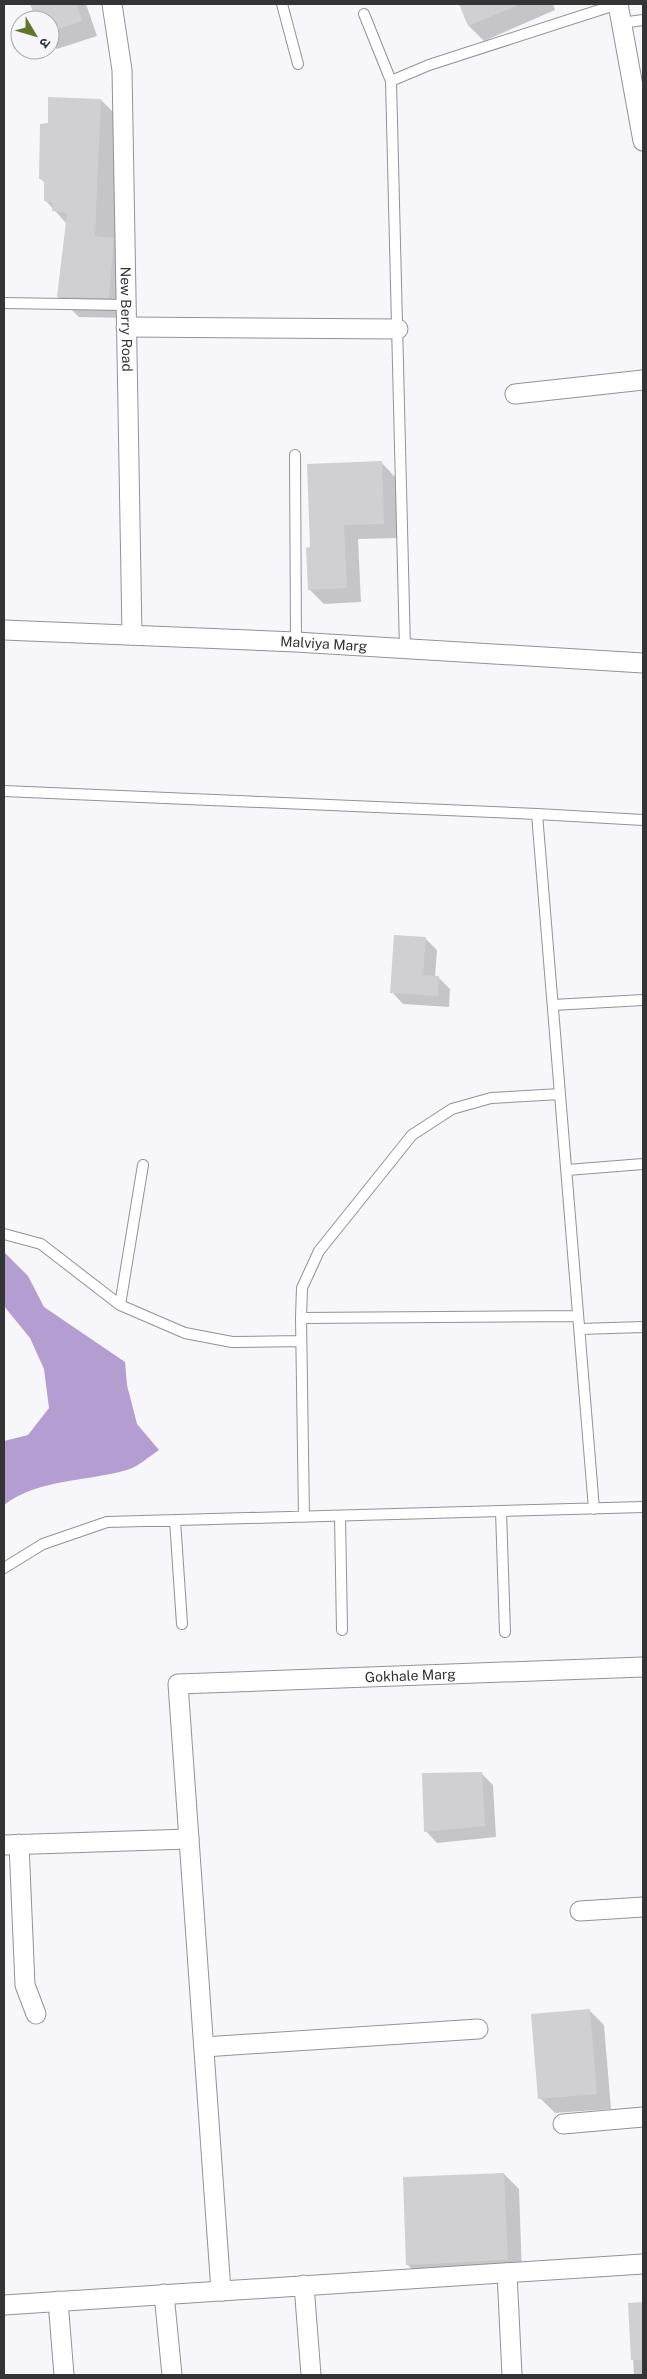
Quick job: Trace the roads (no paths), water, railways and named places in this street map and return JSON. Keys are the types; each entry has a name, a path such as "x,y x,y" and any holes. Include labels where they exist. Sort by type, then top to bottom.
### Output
{"street":[{"name":"New Berry Road","path":"112,4 122,70 132,635"},
{"path":"618,4 643,141"},
{"path":"126,327 398,328"},
{"path":"515,394 643,380"},
{"name":"Malviya Marg","path":"4,630 296,642 643,663"},
{"name":"Gokhale Marg","path":"189,1838 178,1684 643,1667"},
{"path":"36,2014 25,1985 12,1845 189,1838 222,2291"},
{"path":"580,1911 643,1907"},
{"path":"204,2047 478,2029"},
{"path":"563,2124 643,2117"},
{"path":"4,2305 643,2264"},
{"path":"508,2272 512,2375"},
{"path":"304,2285 312,2375"},
{"path":"164,2294 172,2375"},
{"path":"58,2301 64,2375"}],"lane":[{"path":"282,4 298,64"},
{"path":"391,82 429,65 618,4"},
{"path":"364,14 391,82 405,649"},
{"path":"621,23 643,20"},
{"path":"4,303 126,305"},
{"path":"295,455 296,642"},
{"path":"4,791 643,820"},
{"path":"537,814 594,1509"},
{"path":"553,1005 643,1000"},
{"path":"304,1517 300,1341 302,1288 319,1251 412,1135 452,1110 491,1098 560,1094"},
{"path":"567,1170 643,1164"},
{"path":"120,1305 143,1165"},
{"path":"4,1234 41,1244 120,1305 185,1333 232,1342 300,1341"},
{"path":"301,1318 578,1316"},
{"path":"580,1329 643,1327"},
{"path":"4,1568 43,1544 107,1522 643,1507"},
{"path":"501,1511 505,1632"},
{"path":"340,1516 342,1630"},
{"path":"175,1520 182,1624"}]}
